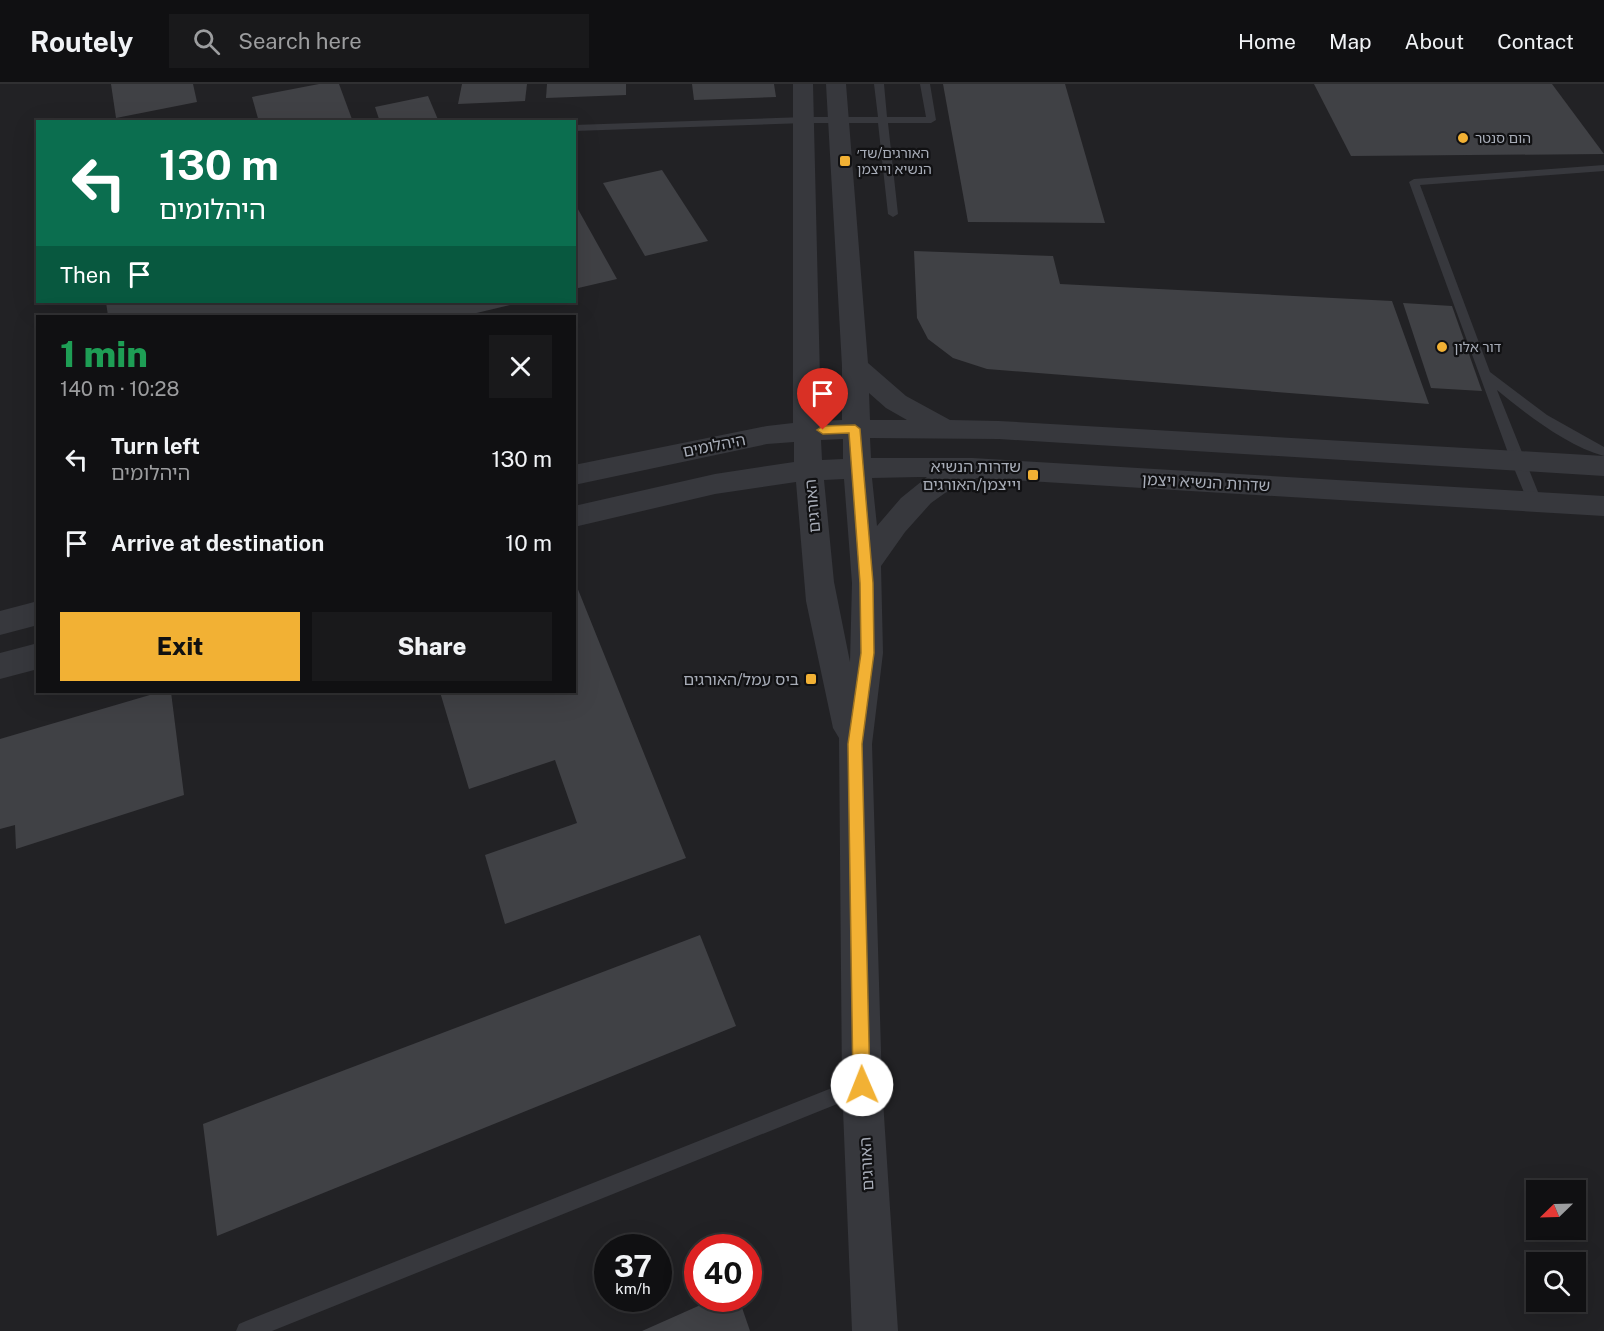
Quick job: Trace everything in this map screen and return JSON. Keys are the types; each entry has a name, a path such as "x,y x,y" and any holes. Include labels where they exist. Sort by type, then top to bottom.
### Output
{"street":[{"name":"האורגים","path":"803,84 808,471 818,580 826,634 855,744"},
{"name":"האורגים","path":"836,84 855,366 857,468 865,566 867,653 855,744 862,1085 875,1331"},
{"path":"855,366 896,402 944,428"},
{"path":"855,429 944,428 1604,466"},
{"name":"היהלומים","path":"576,475 690,450 807,431 855,429"},
{"name":"שדרות הנשיא ויצמן","path":"808,471 857,468 972,468 1604,506"},
{"path":"865,566 893,524 912,504 933,487 972,468"},
{"path":"576,517 705,487 762,476 808,471"},
{"path":"0,623 36,614"},
{"path":"0,666 36,657"}],"lane":[{"path":"879,84 893,214"},
{"path":"576,128 805,120 931,120 925,84"},
{"path":"1535,502 1517,461 1414,182 1604,168"},
{"path":"1485,374 1503,391 1551,425 1604,452"},
{"path":"246,1331 862,1085"}],"shaded area":[{"path":"0,84 1604,84 1604,1331 0,1331"}],"building":[{"path":"111,84 193,84 197,102 116,118"},
{"path":"319,84 339,84 352,120 258,120 252,97"},
{"path":"462,84 527,84 525,101 458,104"},
{"path":"547,84 626,84 626,95 546,98"},
{"path":"692,84 774,84 776,97 694,100"},
{"path":"943,84 1065,84 1105,223 968,222"},
{"path":"1314,84 1552,84 1604,154 1351,156"},
{"path":"428,96 438,120 379,120 375,107"},
{"path":"662,170 708,241 645,256 603,183"},
{"path":"576,206 617,279 576,289"},
{"path":"914,251 1053,256 1060,284 1392,301 1429,404 987,369 953,358 928,339 917,318"},
{"path":"106,303 518,303 468,315 108,315"},
{"name":"דור אלון","path":"1403,303 1452,306 1482,391 1431,388"},
{"path":"576,584 686,858 505,924 485,855 577,823 555,760 469,789 440,693 576,693"},
{"path":"157,693 171,693 184,795 16,849 15,825 0,829 0,739"},
{"path":"700,935 736,1026 217,1236 203,1124"},
{"path":"685,1312 743,1312 750,1331 642,1331"}],"place":[{"name":"הום סנטר","path":"1463,138"},
{"name":"האורגים/שד׳ הנשיא וייצמן","path":"845,161"},
{"name":"דור אלון","path":"1442,347"},
{"name":"שדרות הנשיא וייצמן/האורגים","path":"1033,475"},
{"name":"ביס עמל/האורגים","path":"811,679"}],"route":[{"path":"823,430 855,429 867,583 867,653 855,744 862,1085"}]}
